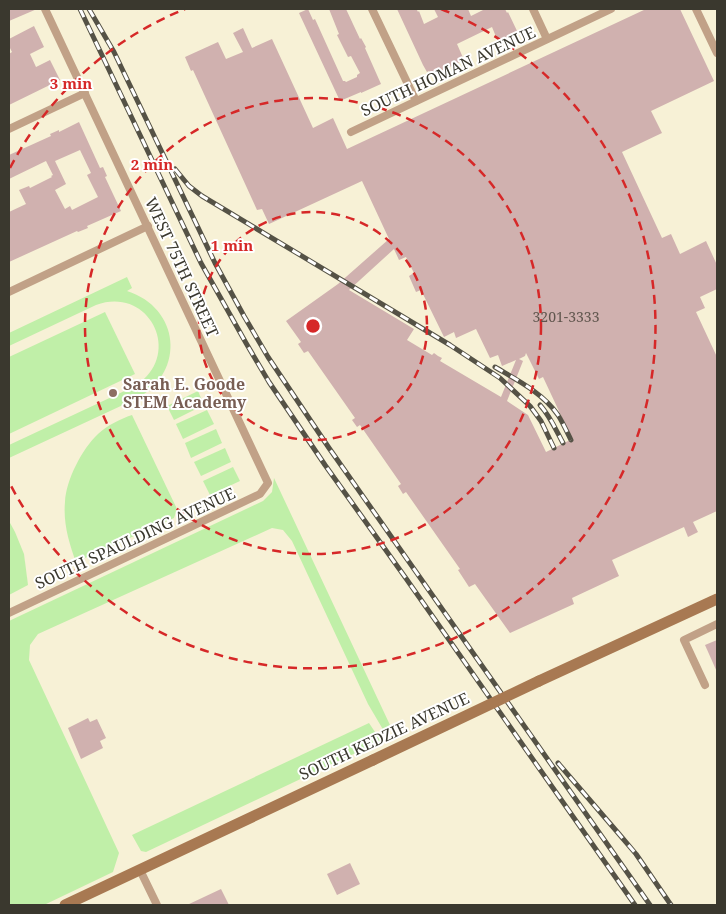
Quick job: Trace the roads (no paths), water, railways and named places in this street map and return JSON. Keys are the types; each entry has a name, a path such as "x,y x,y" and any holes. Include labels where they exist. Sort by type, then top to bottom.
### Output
{"main road":[{"name":"SOUTH KEDZIE AVENUE","path":"65,905 717,599"}],"street":[{"name":"WEST 75TH STREET","path":"45,9 268,483"},
{"path":"372,9 416,101"},
{"path":"533,9 547,39"},
{"name":"SOUTH HOMAN AVENUE","path":"351,132 611,9"},
{"path":"696,9 717,53"},
{"path":"9,129 85,93"},
{"path":"9,292 148,226"},
{"name":"SOUTH SPAULDING AVENUE","path":"9,613 260,494 268,483"},
{"path":"705,685 684,640 717,624"},
{"path":"140,870 157,905"}],"railway":[{"path":"80,9 201,263 269,382 325,465 635,905"},
{"path":"89,9 114,52 215,263 268,357 329,448 650,905"},
{"path":"175,169 189,186 202,196 450,345 500,378 530,406 541,421 554,448"},
{"path":"495,367 545,400 558,415 571,440"},
{"path":"540,405 550,418 563,443"},
{"path":"558,763 636,854 671,905"}],"place":[{"name":"Sarah E. Goode STEM Academy","path":"113,393"}]}
